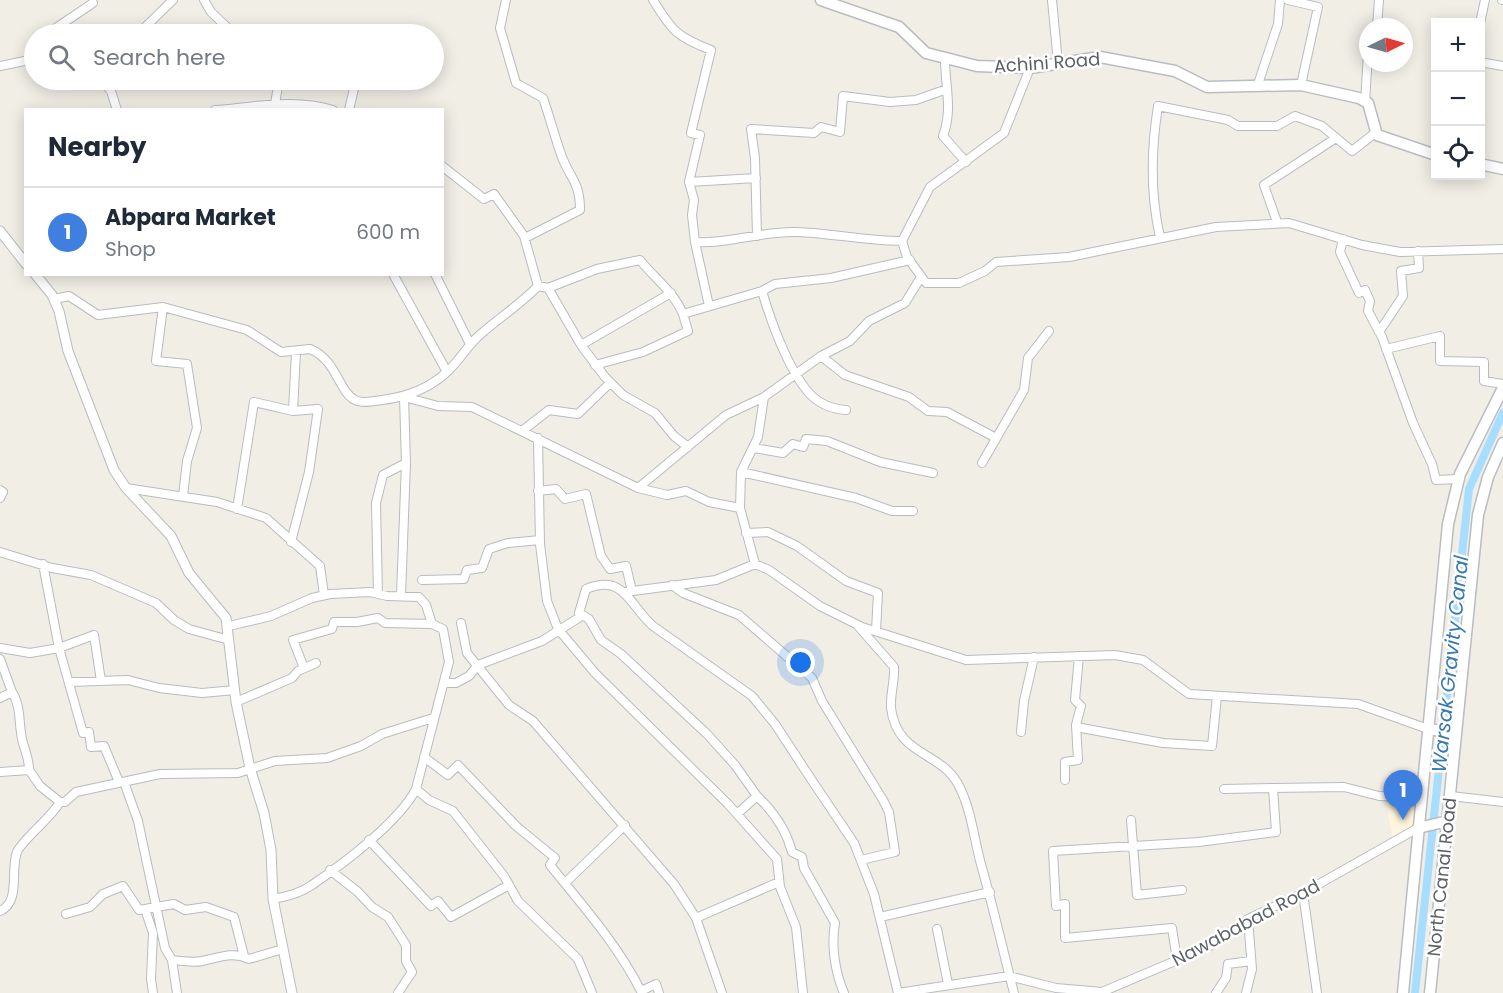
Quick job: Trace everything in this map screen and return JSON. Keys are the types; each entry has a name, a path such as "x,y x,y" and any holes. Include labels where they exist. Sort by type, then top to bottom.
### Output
{"main road":[{"name":"Achini Road","path":"821,0 899,27 919,49 945,59 977,66 1030,68 1100,57 1175,70 1207,87 1301,85 1359,98 1365,102"},
{"path":"1365,102 1375,133 1382,139 1431,154"},
{"path":"1485,165 1503,169"},
{"path":"1402,993 1421,827 1448,524 1459,479 1498,405 1503,386"},
{"name":"North Canal Road","path":"1430,993 1443,822 1450,796 1478,515 1488,477 1503,443"},
{"path":"1430,729 1455,733"},
{"path":"1421,827 1443,822"}],"street":[{"path":"148,24 173,0"},
{"path":"204,0 211,12 224,24"},
{"path":"506,0 500,28 516,83 543,98 563,160 576,180 580,196 580,210 525,238"},
{"path":"653,0 667,23 683,39 711,50 690,133 700,135 689,182 694,200 692,215 695,242 709,306"},
{"path":"1052,0 1058,63"},
{"path":"1257,87 1278,24 1280,0"},
{"path":"1288,0 1318,7 1301,85"},
{"path":"1378,18 1379,0"},
{"path":"1481,18 1485,0"},
{"path":"62,24 93,3"},
{"path":"945,59 950,99 948,122 943,136 966,162"},
{"path":"1,64 24,60"},
{"path":"1485,63 1503,66"},
{"path":"902,241 930,188 1004,133 1030,68"},
{"path":"1365,102 1367,72"},
{"path":"757,236 756,178 751,129 814,133 821,127 840,132 843,96 890,102 916,100 947,88"},
{"path":"110,90 119,108"},
{"path":"275,104 277,90"},
{"path":"349,108 354,90"},
{"path":"235,108 312,103 327,108"},
{"path":"1160,237 1152,201 1153,136 1158,106 1218,117 1238,126 1277,126 1295,116 1322,126 1352,151 1375,133"},
{"path":"1277,222 1264,184 1336,138"},
{"path":"444,168 484,199 494,194 525,238 538,286"},
{"path":"689,182 756,178"},
{"path":"902,241 910,260 926,283 959,283 985,271 996,262 1068,258 1216,227 1277,222 1400,252 1503,249"},
{"path":"695,242 711,243 766,233 797,232 902,241"},
{"path":"2,236 24,262"},
{"path":"1343,239 1340,252 1359,294 1365,290 1370,301 1368,311 1379,332 1413,423 1432,464 1436,480 1459,479"},
{"path":"1379,332 1403,296 1401,271 1419,268 1418,251"},
{"path":"538,286 548,288 597,269 640,260 658,283 676,298 688,331 643,352 595,365"},
{"path":"683,315 762,291 775,284 831,278 910,260"},
{"path":"37,276 54,299 84,399 114,470 126,488 171,536 189,573 226,618 229,626 236,702 250,768 264,813 271,850 273,899 292,993"},
{"path":"394,276 447,372"},
{"path":"436,276 470,344"},
{"path":"638,488 726,415 764,397 796,372 850,341 869,321 904,303 921,278"},
{"path":"404,397 432,384 447,372 470,344 523,302 538,286"},
{"path":"548,288 581,345 610,383 623,395 655,413 674,436 688,447"},
{"path":"762,291 777,335 810,394 831,408 846,410"},
{"path":"581,345 671,293"},
{"path":"54,299 69,297 98,315 163,307 238,327 282,352 310,349 316,352 335,369 343,387 354,400 404,397 438,406 472,407 638,488 667,495 686,491 709,502 740,508"},
{"path":"163,307 156,361 187,364 197,428 187,461 183,496"},
{"path":"982,463 1024,390 1028,358 1049,331"},
{"path":"1386,350 1440,336 1440,361 1484,362 1484,381 1503,386"},
{"path":"293,411 296,352"},
{"path":"821,356 845,375 909,397 928,411 947,412 996,438"},
{"path":"522,431 549,410 578,414 610,383"},
{"path":"401,596 406,463 404,397"},
{"path":"755,564 740,508 741,472 758,437 764,397"},
{"path":"237,509 254,402 293,411 318,409 309,472 291,542"},
{"path":"538,438 540,540 547,601 558,629 632,712 737,814 777,859 779,882 796,927 803,993"},
{"path":"754,448 783,453 793,444 803,447 806,439 827,441 880,462 933,473"},
{"path":"378,594 376,503 383,475 406,463"},
{"path":"741,472 856,498 892,511 913,511"},
{"path":"126,488 183,496 266,518 320,566 324,595"},
{"path":"0,489 3,492 0,498"},
{"path":"538,491 556,489 566,499 586,494 601,555 610,569 626,566 629,591 638,613 752,696 775,724 854,843 880,917 897,993"},
{"path":"746,533 768,531 796,546 846,581 878,593 876,631"},
{"path":"422,580 464,579 467,570 482,568 489,549 508,543 540,540"},
{"path":"0,552 91,575 105,583 137,593 156,603 174,620 189,629 229,640"},
{"path":"44,564 59,648 83,733 89,732 91,747 105,746 138,821 155,907 165,948 172,960 177,993"},
{"path":"444,683 456,683 469,676 478,665 542,641 580,617 579,613 586,589 596,585 610,584 629,591 716,580 755,564 769,570 820,606 856,624 966,660 1115,655 1143,660 1189,694 1358,704 1430,729"},
{"path":"672,585 683,593 739,615 812,678 822,701 889,812 895,852 861,860"},
{"path":"229,626 271,616 324,595 370,592 419,597 426,605 432,624"},
{"path":"579,613 589,619 601,640 621,654 707,734 735,765 757,796 769,807 788,835 792,852 802,857 804,868 835,923 832,936 838,978 844,993"},
{"path":"273,899 310,886 400,814 416,789 449,662 443,629 432,624 385,623 378,618 357,622 334,622 332,628 293,640 304,668"},
{"path":"461,623 467,653 509,705 534,720 674,884 696,918 722,993"},
{"path":"856,624 894,667 891,706 897,728 911,747 935,761 958,783 990,892 1014,993"},
{"path":"0,648 30,653 59,648 94,635 101,681"},
{"path":"1065,780 1065,762 1078,760 1076,727 1081,706 1075,700 1079,656"},
{"path":"1021,732 1024,701 1034,657"},
{"path":"0,659 16,699 23,743 29,755 29,770 40,786 60,802 65,802 76,792 160,774 238,773 250,768 296,758 327,758 361,746 393,730 433,718"},
{"path":"236,702 291,678 304,668 316,663"},
{"path":"70,682 128,680 159,688 202,693 235,690"},
{"path":"0,698 12,692"},
{"path":"1076,727 1164,743 1212,746 1217,696"},
{"path":"424,757 448,775 458,765 516,826 555,858 550,865 627,963 641,991 656,984 659,993"},
{"path":"0,772 29,770"},
{"path":"1224,789 1344,787 1379,796 1422,798"},
{"path":"1177,960 1172,928 1065,938 1065,904 1056,906 1053,851 1198,842 1276,832 1273,788"},
{"path":"416,789 429,800 453,811 509,885 518,901 578,959 592,993"},
{"path":"737,814 757,796"},
{"path":"1450,796 1503,802"},
{"path":"0,911 10,904 12,899 13,872 18,850 60,802"},
{"path":"1131,820 1137,895 1182,890"},
{"path":"565,883 625,825"},
{"name":"Nawababad Road","path":"897,993 950,987 966,982 1009,976 1056,988 1102,993 1208,947 1248,919 1303,893 1421,827"},
{"path":"369,840 431,906 438,901 451,917 509,885"},
{"path":"330,870 358,892 372,907 388,917 406,945 406,961 412,972 398,993"},
{"path":"696,918 779,882"},
{"path":"66,914 90,907 103,894 123,886 139,910 174,904 185,910 206,907 234,917 244,956"},
{"path":"880,917 990,892"},
{"path":"1303,893 1317,993"},
{"path":"145,909 153,933 151,979 153,993"},
{"path":"1246,993 1251,961 1248,919"},
{"path":"937,929 950,987"},
{"path":"172,960 201,962 217,956 239,954 249,959 283,949"},
{"path":"1216,993 1226,978 1228,964 1251,961"},
{"path":"966,982 968,993"}],"shaded area":[{"path":"1386,800 1421,800 1417,826 1392,837"}],"waterway":[{"name":"Warsak Gravity Canal","path":"1415,993 1469,489 1503,413"}],"place":[{"name":"Abpara Market","path":"1403,820"}]}
